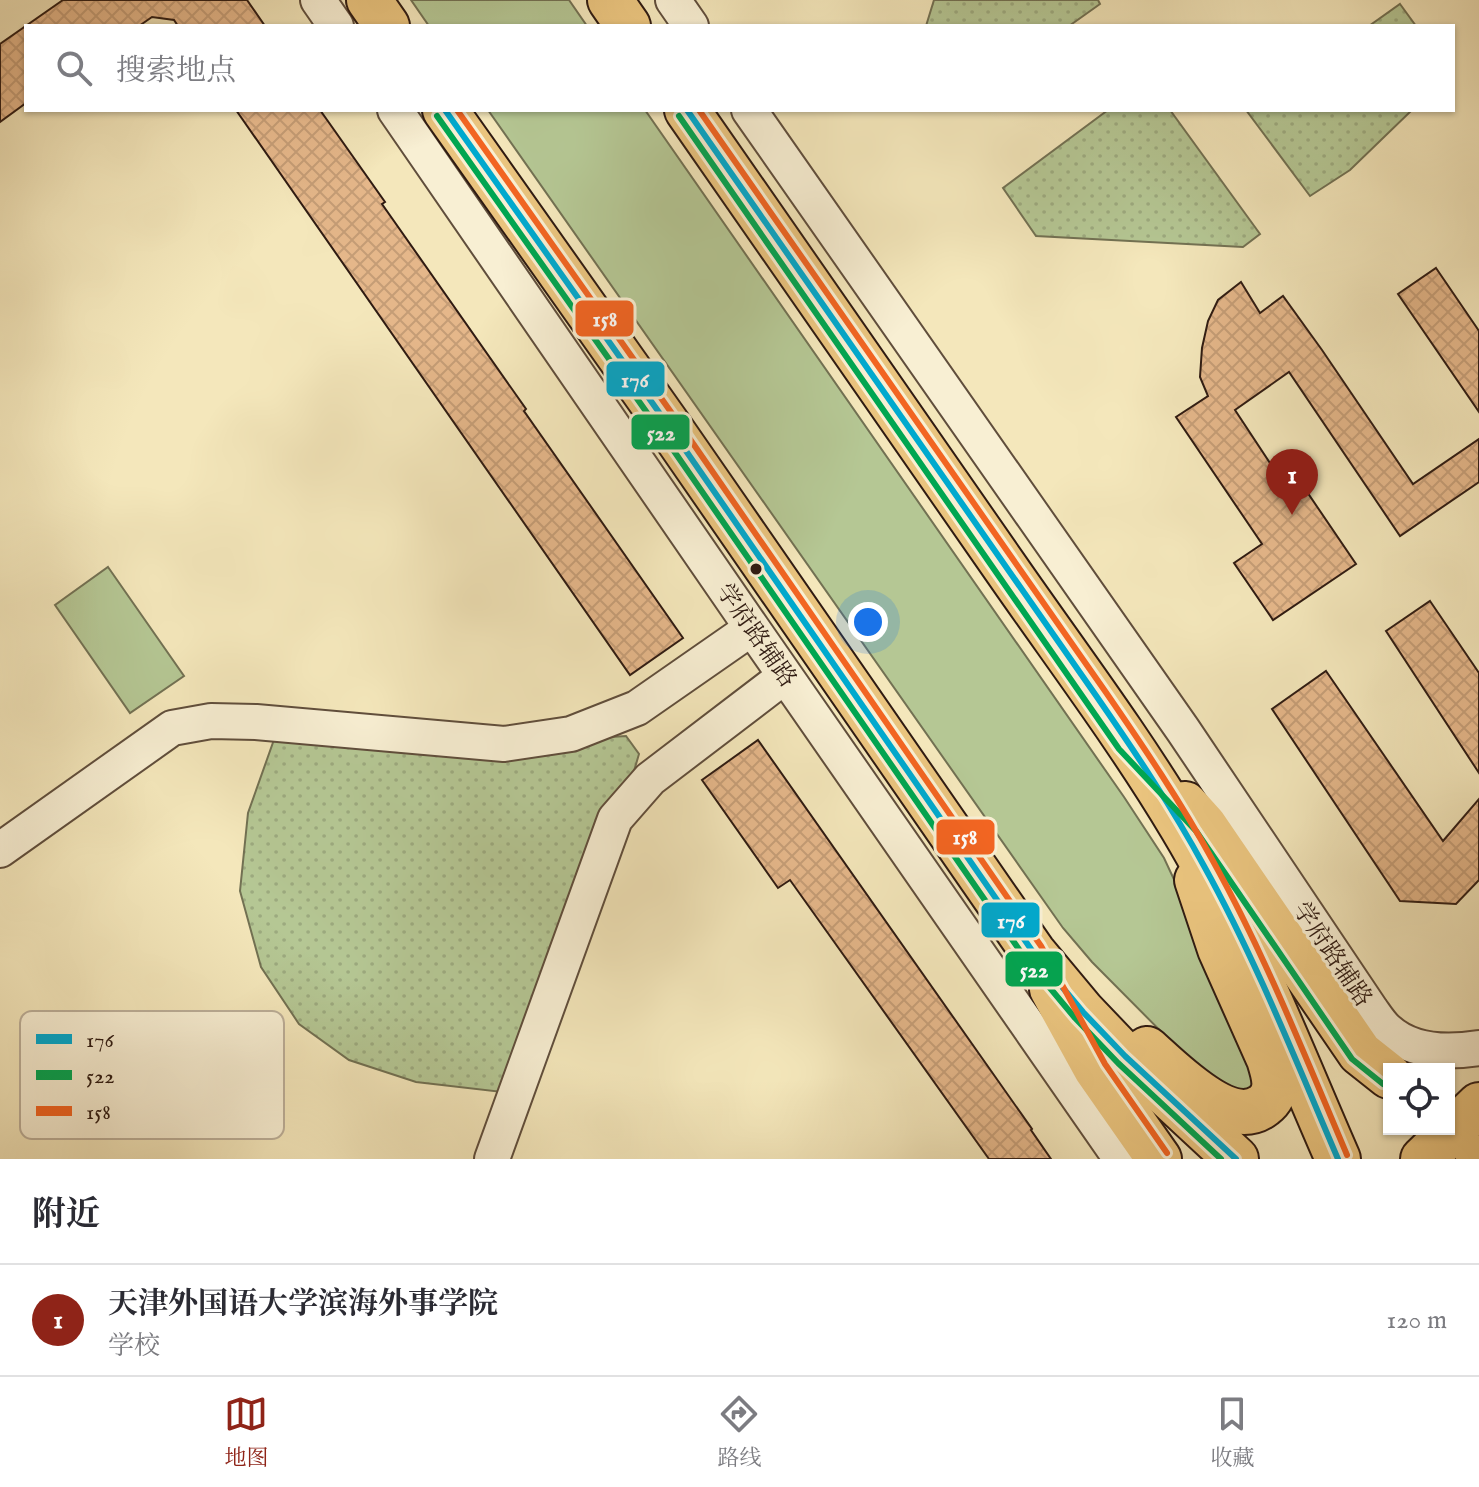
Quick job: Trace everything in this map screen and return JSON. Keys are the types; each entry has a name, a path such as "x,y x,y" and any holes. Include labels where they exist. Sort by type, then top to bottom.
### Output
{"main road":[{"path":"369,0 386,24"},
{"path":"610,0 627,24"},
{"path":"446,112 675,435 1033,952 1115,1045 1236,1159"},
{"path":"688,112 1127,743 1181,826 1229,913 1338,1159"},
{"path":"1127,743 1204,825 1360,1053 1383,1071"},
{"path":"1033,952 1189,1086 1224,1108 1251,1112 1262,1107 1271,1099 1275,1087 1274,1076 1220,949 1181,826"},
{"path":"1033,952 1096,1069 1159,1159"},
{"path":"1423,1159 1479,1105"}],"street":[{"path":"318,0 335,24"},
{"path":"673,0 690,24"},
{"name":"学府路辅路","path":"396,112 1121,1159"},
{"name":"学府路辅路","path":"750,112 1183,730 1371,1010 1388,1031 1411,1045 1465,1066"},
{"path":"0,850 172,728 211,721 256,722 504,744 571,734 637,708 752,628"},
{"path":"492,1159 615,819 650,779 785,676"}],"green space":[{"path":"411,0 569,0 586,24 428,24"},
{"path":"934,0 1098,0 1100,4 1072,24 927,24"},
{"path":"1400,4 1415,24 1372,24"},
{"path":"489,112 646,112 1164,858 1262,1068 1256,1093 1226,1097 1092,962 1063,928"},
{"path":"1105,112 1171,112 1260,234 1243,247 1036,236 1003,188"},
{"path":"1247,112 1410,112 1350,170 1310,196"},
{"path":"108,567 184,676 130,713 55,605"},
{"path":"276,734 499,754 559,753 611,737 626,736 639,754 634,771 606,806 502,1092 416,1082 349,1060 299,1024 261,967 240,891 248,813"}],"building":[{"path":"63,0 247,0 264,24 177,24 174,20 152,17 142,24 29,24"},
{"path":"24,27 24,104 0,122 0,44"},
{"path":"237,112 321,112 385,202 382,204 683,638 630,675"},
{"path":"1436,268 1479,331 1479,412 1398,294"},
{"path":"1241,282 1260,313 1283,296 1413,484 1479,439 1479,482 1400,536 1289,372 1235,410 1272,466 1284,458 1356,564 1273,620 1234,563 1262,544 1176,417 1208,396 1200,377 1208,321 1218,300"},
{"path":"1430,601 1479,673 1479,773 1386,631"},
{"path":"1326,671 1443,841 1479,799 1479,880 1456,904 1400,901 1272,709"},
{"path":"758,740 1051,1159 989,1159 790,880 778,888 702,780"}],"transit line":[{"name":"176","path":"446,112 675,435 1033,952 1125,1056 1236,1159"},
{"name":"158","path":"458,112 683,429 1041,946 1105,1064 1167,1153"},
{"name":"176","path":"688,112 1097,697 1166,801 1241,938 1338,1159"},
{"name":"158","path":"700,112 1175,796 1250,933 1347,1155"},
{"name":"522","path":"437,116 667,441 1025,958 1118,1063 1221,1159"},
{"name":"522","path":"679,116 1119,749 1196,831 1352,1059 1383,1084"}],"place":[{"name":"天津外国语大学滨海外事学院","path":"1292,515"}]}
